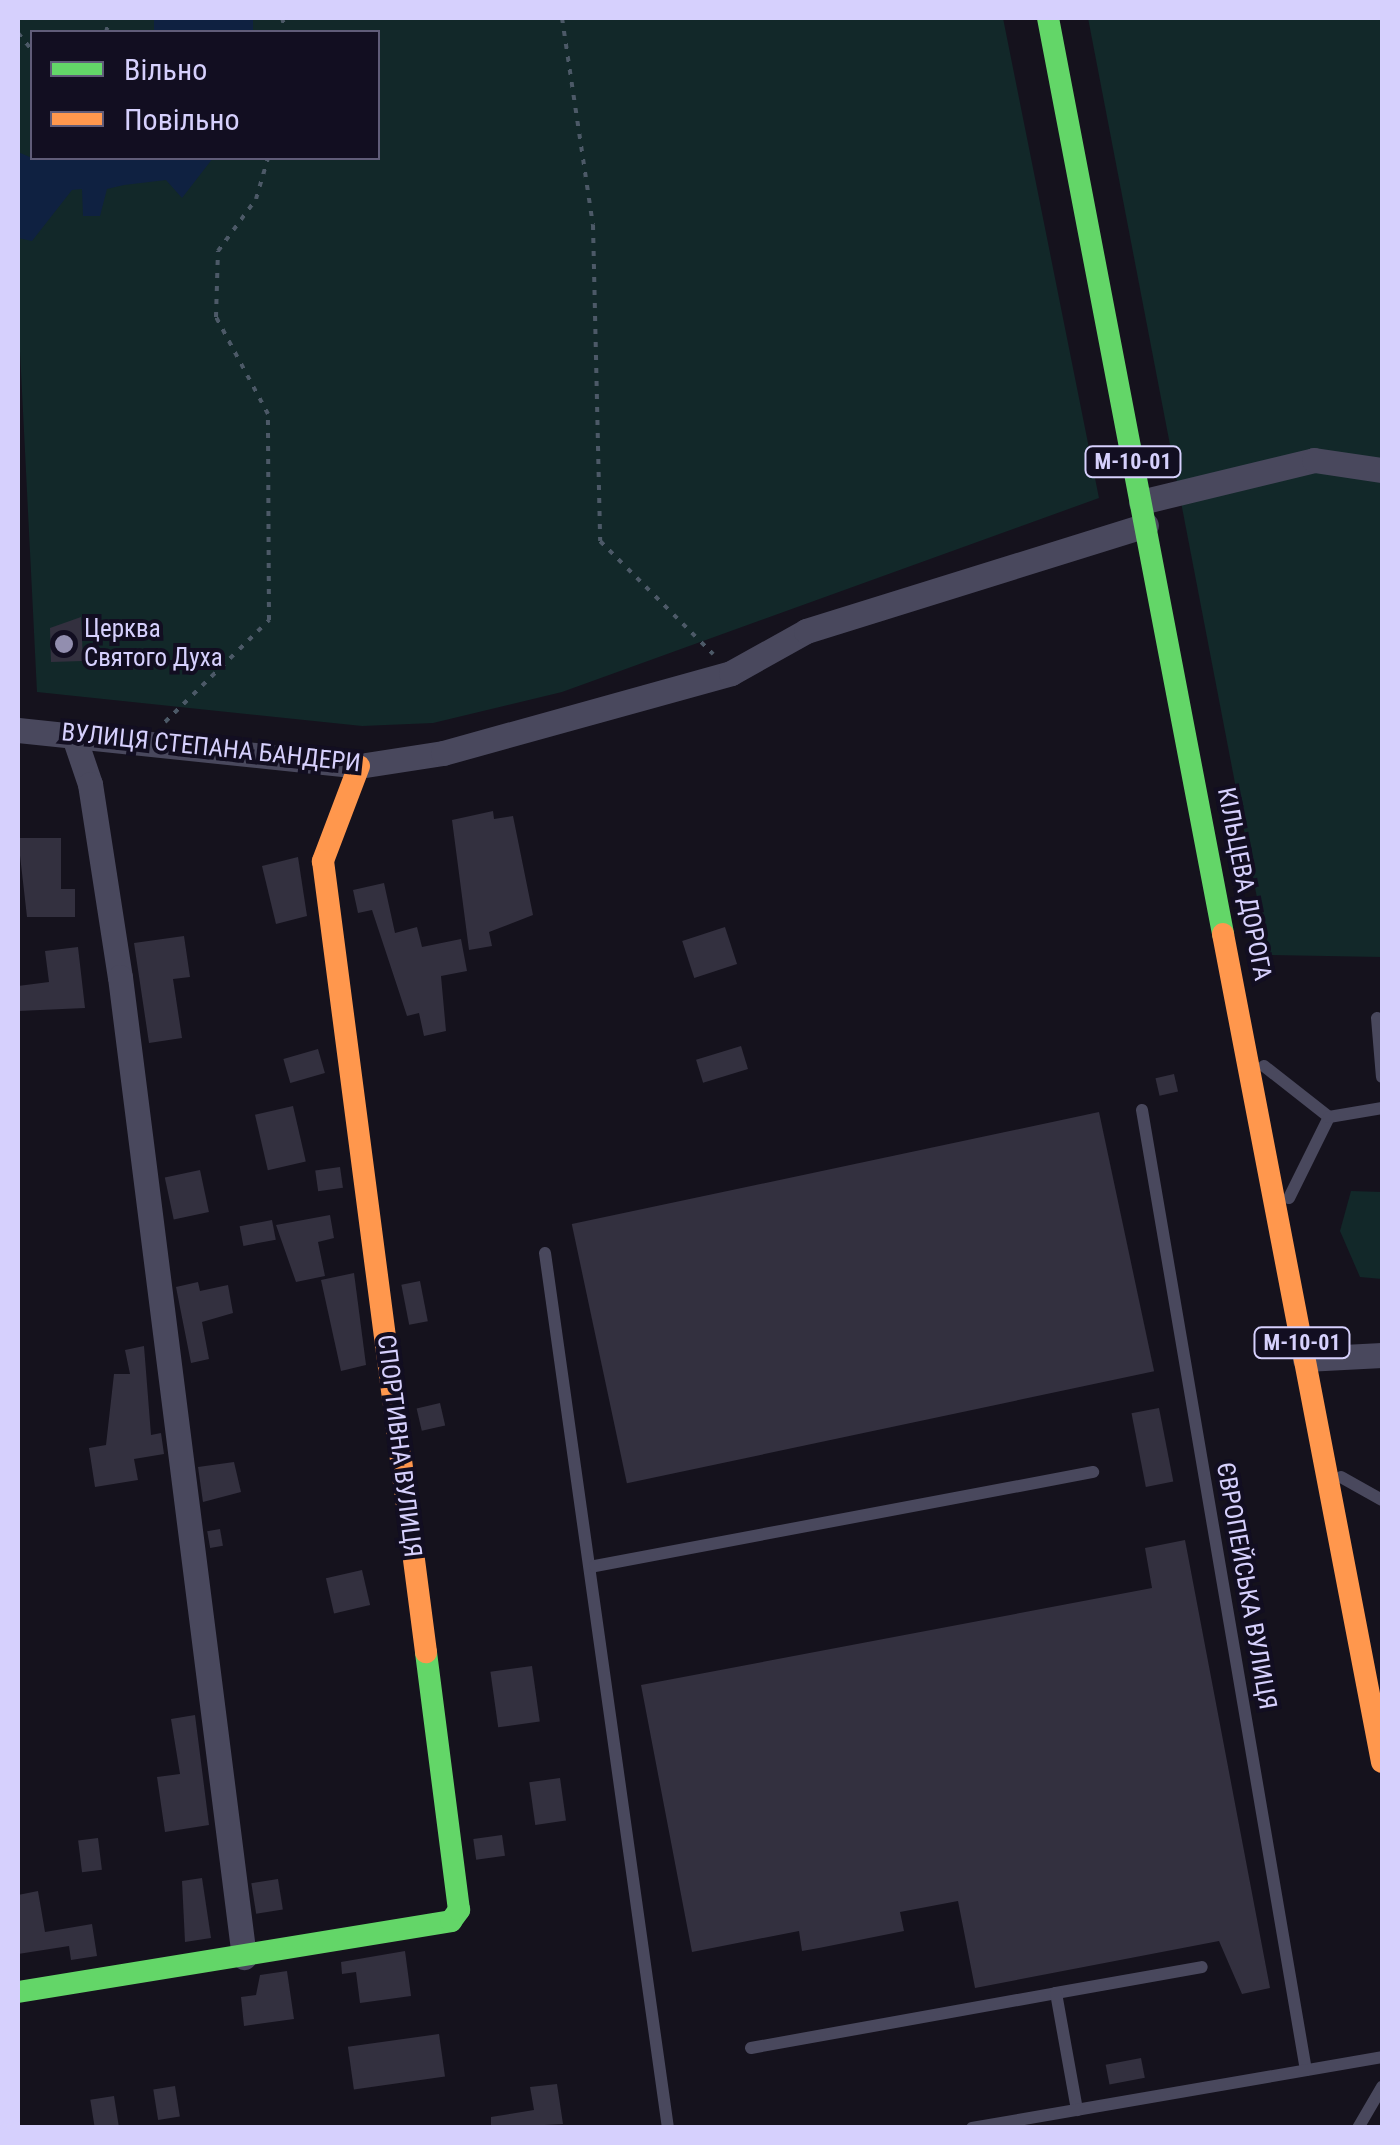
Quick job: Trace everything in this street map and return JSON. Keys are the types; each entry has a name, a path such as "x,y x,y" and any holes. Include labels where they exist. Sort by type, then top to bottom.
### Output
{"main road":[{"name":"КІЛЬЦЕВА ДОРОГА","path":"1048,18 1382,1762"},
{"name":"СПОРТИВНА ВУЛИЦЯ","path":"18,1992 452,1921 459,1910 324,861 359,766"}],"street":[{"name":"ВУЛИЦЯ СТЕПАНА БАНДЕРИ","path":"18,730 359,766 560,726 731,673 806,630 1143,514 1314,460 1382,470"},
{"path":"73,734 90,784 120,977 244,1956"},
{"path":"1305,1359 1382,1355"}],"lane":[{"path":"1377,1018 1382,1077"},
{"path":"1248,1054 1329,1116 1382,1108"},
{"name":"ЄВРОПЕЙСЬКА ВУЛИЦЯ","path":"1142,1110 1306,2070"},
{"path":"1279,1218 1329,1116"},
{"path":"545,1253 595,1566 668,2128"},
{"path":"1326,1468 1382,1500"},
{"path":"595,1566 1093,1472"},
{"path":"751,2048 1202,1967"},
{"path":"1056,1993 1078,2110"},
{"path":"972,2128 1382,2057"},
{"path":"1358,2128 1382,2087"}],"path":[{"path":"562,18 593,225 600,541 731,673"},
{"path":"143,743 269,620 268,414 216,316 218,251 256,199 267,160"}],"green space":[{"path":"18,18 1003,18 1099,498 562,692 433,723 362,726 37,692 18,311"},
{"path":"1088,18 1382,18 1382,957 1268,955"},
{"path":"1351,1191 1382,1192 1382,1279 1360,1277 1340,1231"}],"water":[{"path":"154,18 253,18 253,30 154,30"},
{"path":"18,152 30,160 211,160 182,198 166,180 107,189 100,216 83,216 82,189 72,190 32,241 18,238"}],"building":[{"path":"81,617 83,661 51,662 50,628"},
{"path":"493,811 494,819 513,816 533,915 489,932 492,946 469,950 452,820"},
{"path":"18,838 61,838 61,889 75,889 75,917 27,917"},
{"path":"298,857 307,916 276,924 262,866"},
{"path":"384,883 395,933 417,927 422,947 461,939 467,971 441,976 446,1031 424,1036 419,1013 407,1016 372,910 358,913 353,890"},
{"path":"725,927 737,964 694,978 682,941"},
{"path":"184,936 190,977 173,979 182,1038 149,1043 134,943"},
{"path":"78,947 85,1008 18,1011 18,986 49,982 45,951"},
{"path":"741,1046 748,1069 703,1083 696,1060"},
{"path":"318,1049 325,1073 290,1083 283,1059"},
{"path":"1174,1074 1178,1092 1160,1096 1155,1078"},
{"path":"293,1106 306,1162 268,1170 255,1115"},
{"path":"1099,1112 1154,1371 627,1483 572,1224"},
{"path":"340,1167 343,1188 318,1191 315,1170"},
{"path":"200,1170 209,1212 174,1220 165,1177"},
{"path":"330,1215 334,1238 318,1242 325,1276 296,1282 276,1225"},
{"path":"272,1220 276,1240 243,1246 240,1226"},
{"path":"354,1273 366,1365 341,1371 321,1280"},
{"path":"420,1281 428,1321 409,1325 401,1285"},
{"path":"198,1282 200,1291 228,1285 233,1313 202,1322 209,1359 191,1363 176,1287"},
{"path":"144,1346 151,1435 161,1433 164,1454 134,1459 138,1480 95,1487 89,1448 106,1445 114,1374 130,1374 125,1350"},
{"path":"440,1403 445,1425 422,1431 417,1408"},
{"path":"1159,1408 1173,1482 1146,1487 1132,1413"},
{"path":"234,1462 241,1492 203,1502 198,1467"},
{"path":"220,1529 223,1546 210,1548 207,1531"},
{"path":"1185,1540 1270,1988 1242,1994 1219,1941 975,1988 958,1901 900,1912 904,1931 819,1948 802,1951 799,1931 692,1952 641,1685 1152,1588 1145,1548"},
{"path":"362,1570 370,1605 334,1613 326,1578"},
{"path":"532,1666 540,1721 498,1727 490,1672"},
{"path":"195,1715 209,1825 165,1832 157,1777 180,1774 171,1719"},
{"path":"560,1778 566,1821 535,1825 529,1782"},
{"path":"502,1835 505,1856 476,1860 473,1839"},
{"path":"98,1838 102,1870 82,1872 78,1840"},
{"path":"202,1878 211,1938 185,1942 182,1881"},
{"path":"278,1879 283,1910 256,1914 251,1883"},
{"path":"38,1891 45,1932 92,1924 97,1956 71,1960 69,1946 18,1954 18,1895"},
{"path":"405,1951 411,1996 360,2003 356,1972 342,1974 341,1962"},
{"path":"287,1971 294,2019 244,2026 241,1997 256,1995 260,1975"},
{"path":"439,2034 445,2077 354,2089 348,2047"},
{"path":"1141,2058 1145,2078 1109,2085 1106,2065"},
{"path":"557,2084 563,2124 491,2128 491,2117 534,2110 530,2087"},
{"path":"175,2086 180,2117 158,2120 153,2089"},
{"path":"114,2096 119,2128 95,2128 90,2100"}],"traffic: fast":[{"path":"1048,18 1223,934"},
{"path":"18,1992 451,1921 459,1910 426,1652"}],"traffic: slow":[{"path":"359,766 323,861 426,1652"},
{"path":"1223,934 1382,1762"}],"place":[{"name":"Церква Святого Духа","path":"64,644"}]}
